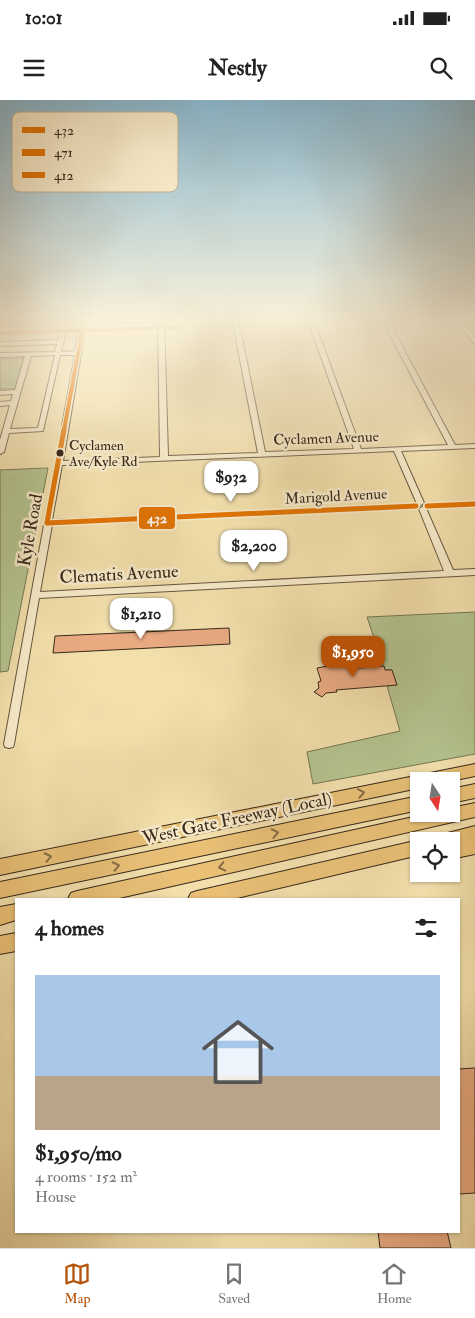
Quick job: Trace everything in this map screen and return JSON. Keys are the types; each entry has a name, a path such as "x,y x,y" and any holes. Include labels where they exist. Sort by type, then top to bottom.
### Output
{"highway":[{"name":"West Gate Freeway (Local)","path":"0,867 475,770"},
{"path":"460,794 475,791"},
{"path":"0,890 410,805"},
{"path":"81,898 475,810"},
{"path":"460,837 475,833"},
{"path":"460,850 475,847"},
{"path":"202,898 410,849"},
{"path":"274,882 410,859"},
{"path":"0,916 15,912"},
{"path":"0,946 15,942"}],"street":[{"path":"0,452 23,372"},
{"path":"6,432 42,430 54,372"},
{"name":"Kyle Road","path":"9,744 75,372"},
{"path":"162,372 164,459"},
{"path":"246,372 262,455"},
{"path":"329,372 358,451"},
{"path":"413,372 453,447"},
{"path":"0,393 17,392"},
{"path":"0,404 14,403"},
{"name":"Cyclamen Avenue","path":"58,463 475,446"},
{"path":"397,449 450,574"},
{"name":"Marigold Avenue","path":"47,523 475,504"},
{"name":"Clematis Avenue","path":"34,595 475,572"}],"green space":[{"path":"0,372 20,372 15,389 0,389"},
{"path":"48,468 8,671 0,672 0,470"},
{"path":"475,612 475,754 313,784 307,752 400,731 387,686 397,685 392,670 385,670 367,617"}],"building":[{"path":"229,628 230,644 53,653 55,636"},
{"path":"339,664 339,667 347,666 348,669 384,666 385,670 392,670 397,685 336,690 337,692 326,693 322,697 314,692 319,688 318,682 321,681 317,668"},
{"path":"475,1068 475,1193 460,1194 460,1069"},
{"path":"378,1233 447,1233 451,1248 380,1248"}],"transit line":[{"name":"432","path":"47,523 75,372"},
{"name":"432","path":"427,506 475,504"},
{"name":"432","path":"47,523 416,506"}],"place":[{"name":"Cyclamen Ave/Kyle Rd","path":"60,453"}]}
